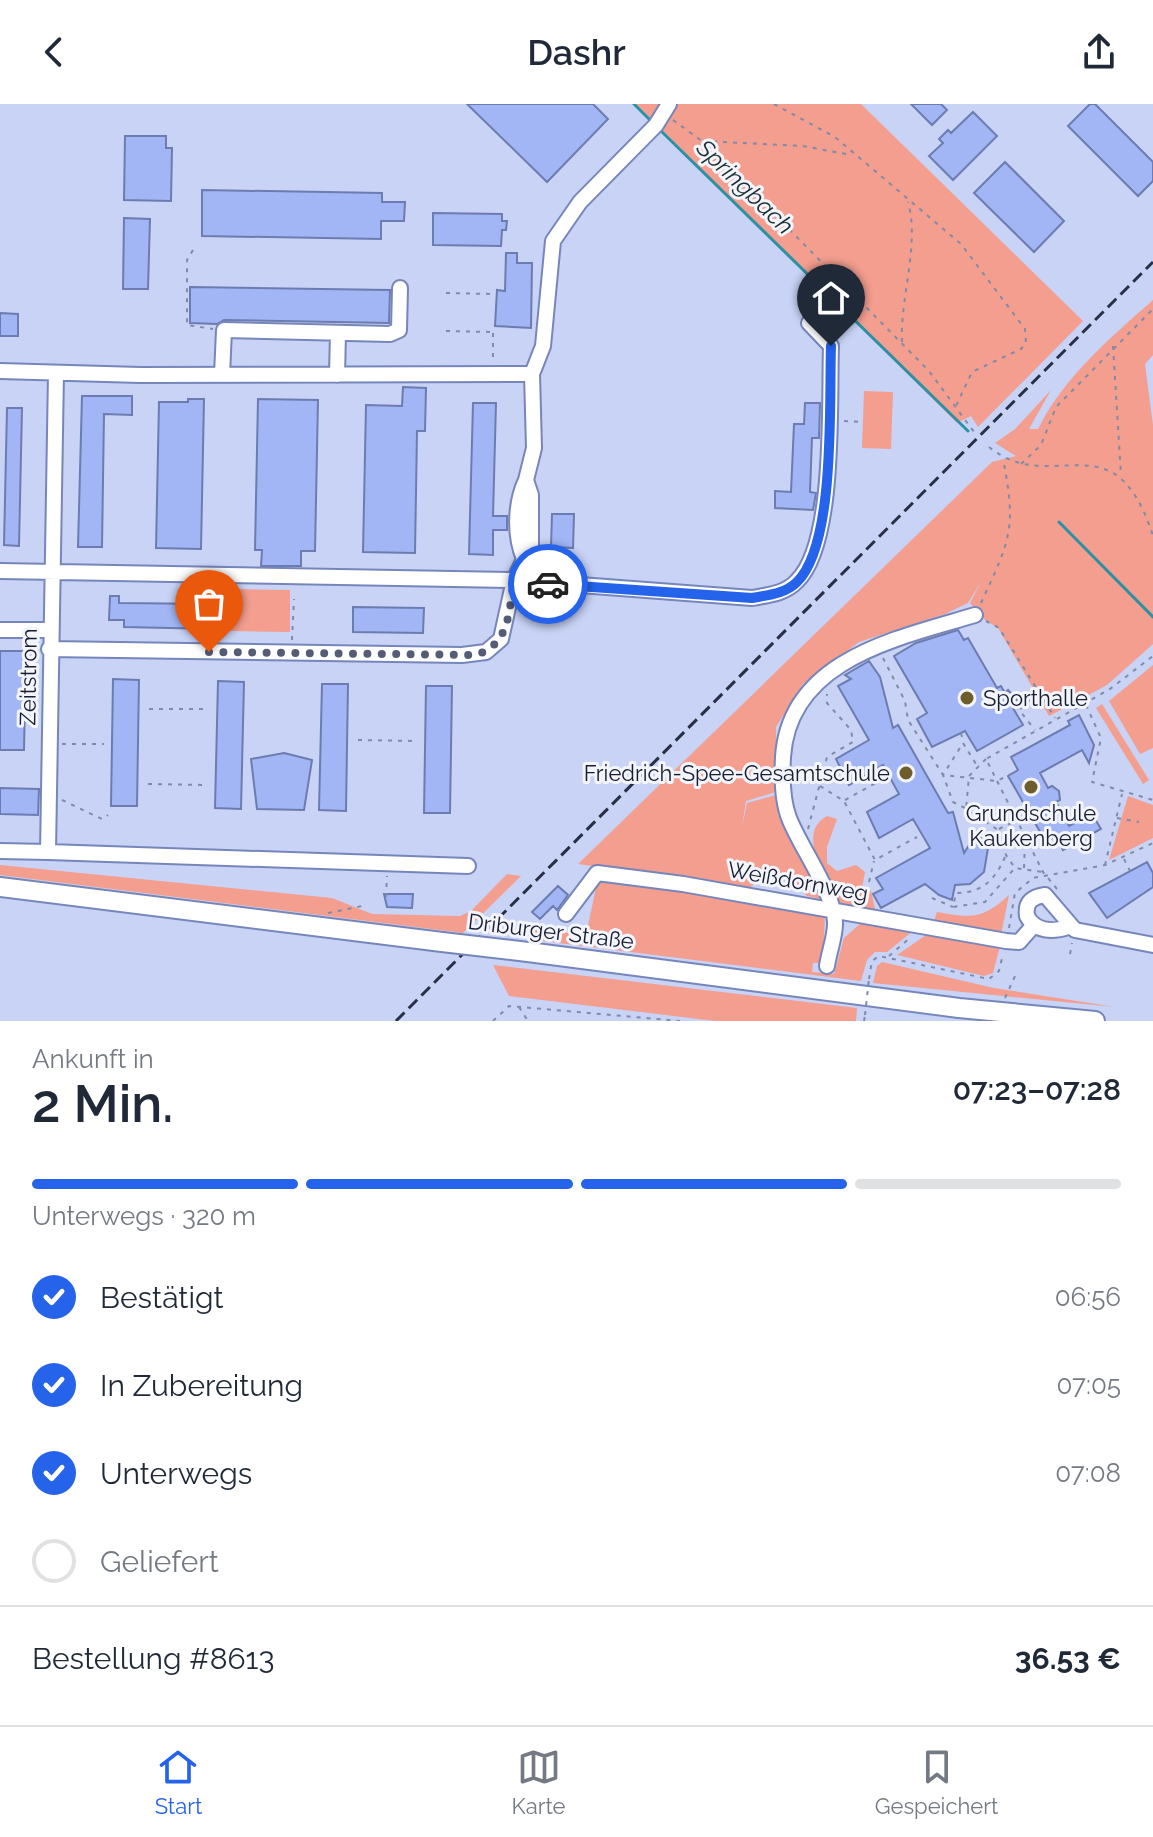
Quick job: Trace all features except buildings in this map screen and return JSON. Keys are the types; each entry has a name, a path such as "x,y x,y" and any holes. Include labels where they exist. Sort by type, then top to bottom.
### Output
{"main road":[{"name":"Driburger Straße","path":"0,887 959,1008 1095,1021"}],"street":[{"path":"49,649 462,655 486,652 501,639 514,580 531,545 531,495 526,480 534,448 532,374 543,346 553,241 580,202 660,118"},
{"path":"222,375 224,330 390,334 399,330 400,288"},
{"path":"0,571 514,580 752,598 778,594 797,582 815,551 825,507 831,346 809,323"},
{"path":"337,375 338,333"},
{"path":"0,371 222,375 532,374"},
{"name":"Zeitstrom","path":"48,852 56,373"},
{"path":"827,966 836,922 807,851 788,815 784,744 788,724 798,705 826,677 860,651 975,615"},
{"path":"0,630 50,630"},
{"path":"0,851 468,866"},
{"name":"Weißdornweg","path":"566,914 597,873 683,884 1006,941"},
{"path":"1068,927 1057,906 1045,895 1032,899 1028,904 1027,916 1034,925 1055,931 1068,927 1153,945"},
{"path":"1006,941 1019,942 1034,925"}],"path":[{"path":"774,104 815,124 961,244 1025,329 1026,343 1021,349 972,372 956,407"},
{"path":"660,118 702,141 902,343 974,432"},
{"path":"702,141 803,146 853,155"},
{"path":"902,343 901,311 913,234 908,201"},
{"path":"193,250 187,260 187,325 224,330"},
{"path":"446,293 493,294"},
{"path":"1021,464 1041,445 1056,407 1113,346 1153,309"},
{"path":"446,331 493,332 493,374"},
{"path":"1113,346 1121,476 1135,495 1153,536"},
{"path":"828,421 863,422"},
{"path":"989,447 1003,459 1021,464 1088,465 1121,476"},
{"path":"1003,459 1012,501 1011,526 993,579 975,615 999,628 1056,719"},
{"path":"292,653 294,599"},
{"path":"874,646 886,662 905,701 908,720 943,775 953,802 998,830 1006,855 1015,868 1043,872 1050,876 1057,889"},
{"path":"966,809 969,776 977,766 1086,704 1153,656"},
{"path":"807,851 808,827 827,757 853,742 851,730 827,703 826,677"},
{"path":"1020,710 1038,693"},
{"path":"1086,704 1101,738 1092,782 1153,800"},
{"path":"1016,706 1035,731"},
{"path":"149,709 208,709"},
{"path":"961,733 963,743 977,766"},
{"path":"358,740 416,741"},
{"path":"49,743 104,744"},
{"path":"943,775 963,743"},
{"path":"986,759 1043,872"},
{"path":"943,775 997,781 1013,773"},
{"path":"844,801 883,779"},
{"path":"148,784 206,785"},
{"path":"819,785 844,801 875,860 869,882"},
{"path":"1105,865 1123,793"},
{"path":"49,799 61,799 102,819 108,815"},
{"path":"1116,818 1139,822"},
{"path":"998,830 1017,820"},
{"path":"1024,869 1025,835"},
{"path":"875,860 917,837"},
{"path":"888,957 989,979 999,971 1015,893 1033,878 1105,865 1153,843"},
{"path":"953,907 956,893 979,890 996,876 1006,855"},
{"path":"1124,858 1130,871"},
{"path":"386,897 387,863"},
{"path":"932,898 953,907 985,902 1015,868"},
{"path":"326,913 362,906"},
{"path":"864,1021 872,961 888,957 925,926"},
{"path":"1009,985 1016,974"},
{"path":"493,1021 509,1006 518,1006 680,1021"},
{"path":"518,1006 528,1021"},
{"path":"643,1016 646,1021"}],"shaded area":[{"path":"636,104 861,104 1083,321 978,427 971,416 957,423"},
{"path":"1153,300 1153,355 1145,364 1153,425 1153,644 1107,685 1049,716 998,628 985,620 970,603 981,582 968,603 945,614 859,642 803,684 776,727 776,792 746,801 742,827 747,803 776,795 781,813 821,899 807,896 792,881 770,873 748,889 578,864 992,462 1016,456 995,443 1015,429 1051,390 1029,429 1038,429 1074,375"},
{"path":"864,391 893,392 891,449 862,448"},
{"path":"230,589 290,590 290,632 230,631"},
{"path":"1153,665 1153,748 1140,754 1109,701"},
{"path":"1102,704 1149,780 1143,784 1096,708"},
{"path":"1128,796 1153,805 1153,838 1109,860"},
{"path":"827,816 837,819 827,847 827,863 837,871 856,865 865,872 862,888 871,891 876,913 840,908 837,903 814,845 818,824"},
{"path":"0,865 332,898 372,914 460,916 471,911 507,874 521,876 463,933 0,875"},
{"path":"598,878 825,913 823,963 813,963 812,972 834,974 844,938 862,922 914,930 887,952 875,952 867,960 861,981 527,939 528,928 586,935"},
{"path":"1009,895 1001,935 933,924 937,912 976,915 991,909"},
{"path":"929,933 1000,946 993,973 984,976 897,955"},
{"path":"882,962 994,988 1115,1007 873,983 877,966"},
{"path":"493,965 857,1008 856,1021 715,1021 509,996"}],"waterway":[{"name":"Springbach","path":"634,104 651,121"},
{"name":"Springbach","path":"659,129 968,431"},
{"name":"Springbach","path":"1059,522 1153,617"}],"railway":[{"path":"396,1021 1153,262"}],"way so far":[{"path":"209,652 474,655 486,652 501,639 514,580 548,584"}],"place":[{"name":"Sporthalle","path":"967,698"},
{"name":"Friedrich-Spee-Gesamtschule","path":"906,773"},
{"name":"Grundschule Kaukenberg","path":"1031,787"}],"route":[{"path":"548,584 752,598 778,594 797,582 815,551 825,507 831,346"}]}
